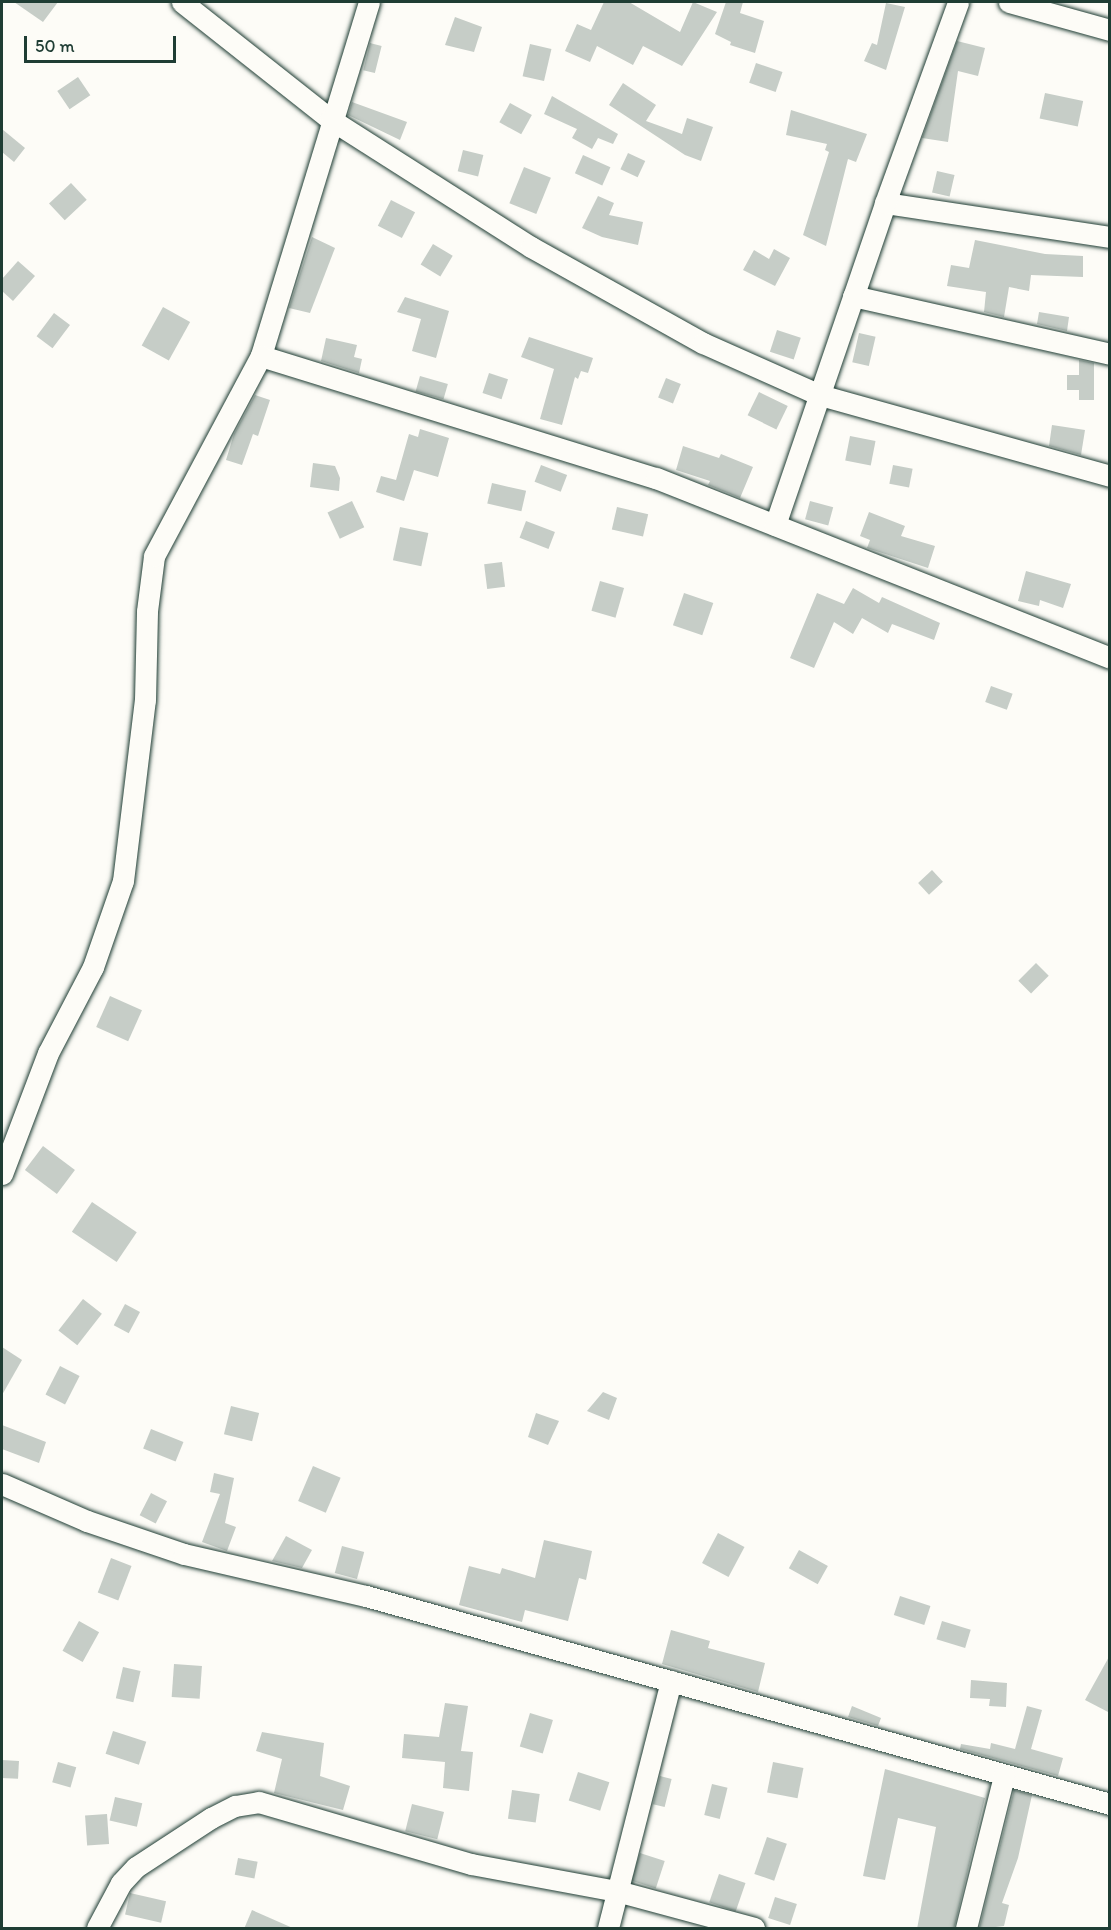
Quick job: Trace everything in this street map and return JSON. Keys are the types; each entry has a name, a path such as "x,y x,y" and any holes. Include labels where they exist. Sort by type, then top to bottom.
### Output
{"street":[{"path":"182,2 330,119 531,247 703,343 820,395 1110,476"},
{"path":"2,1174 48,1053 93,967 123,881 145,700 147,611 154,556 261,356 290,268 330,119 369,2"},
{"path":"775,525 885,203 958,2"},
{"path":"1009,2 1110,30"},
{"path":"885,203 1110,237"},
{"path":"853,296 1110,354"},
{"path":"261,356 581,453 775,525 1110,658"},
{"path":"2,1484 87,1521 184,1554 366,1596 1110,1804"},
{"path":"608,1929 671,1681"},
{"path":"966,1929 1004,1776"},
{"path":"97,1929 121,1883 136,1867 211,1818 236,1806 259,1802 471,1864 617,1891 754,1929"}],"building":[{"path":"14,2 58,2 43,22"},
{"path":"604,2 629,2 680,32 693,2 717,12 682,66 643,46 633,65 597,46 590,62 565,51 577,24 591,30"},
{"path":"726,2 743,2 740,13 764,21 755,53 730,45 731,42 715,34"},
{"path":"886,3 905,7 886,70 864,61 872,43 877,45"},
{"path":"455,17 482,27 474,52 445,45"},
{"path":"957,41 985,48 978,76 958,71 948,142 922,138"},
{"path":"370,43 382,46 375,73 363,70"},
{"path":"530,44 551,49 544,81 523,76"},
{"path":"756,63 782,72 776,92 749,83"},
{"path":"78,77 90,95 70,109 57,91"},
{"path":"623,83 656,105 646,121 682,134 687,118 713,127 701,161 685,155 609,105"},
{"path":"1045,93 1083,101 1078,127 1040,118"},
{"path":"552,96 618,134 613,144 598,138 592,149 572,138 577,129 544,114"},
{"path":"352,102 407,122 400,140 348,115"},
{"path":"510,103 532,115 521,134 499,122"},
{"path":"791,110 867,134 856,162 848,159 826,246 803,235 829,152 825,150 827,144 786,135"},
{"path":"2,129 25,148 14,162 2,152"},
{"path":"463,150 483,155 478,176 458,171"},
{"path":"628,153 645,161 638,177 620,169"},
{"path":"583,155 610,167 602,185 575,173"},
{"path":"524,167 551,178 536,214 509,203"},
{"path":"937,171 955,175 950,196 932,192"},
{"path":"71,183 87,200 65,220 49,203"},
{"path":"598,196 614,203 609,215 643,222 638,245 602,237 582,228"},
{"path":"391,200 415,212 402,238 378,226"},
{"path":"312,237 335,248 310,313 289,308"},
{"path":"975,240 1045,254 1083,256 1083,277 1031,275 1029,291 1009,287 1004,317 984,312 986,292 947,286 951,265 969,268"},
{"path":"433,244 453,256 440,276 421,265"},
{"path":"774,249 790,258 775,286 743,270 754,250 769,259"},
{"path":"18,261 35,276 13,301 2,291 2,279"},
{"path":"405,297 449,311 436,358 412,351 421,319 397,312"},
{"path":"163,307 190,322 169,361 142,345"},
{"path":"1039,312 1069,317 1067,331 1037,324"},
{"path":"54,313 70,325 53,348 37,336"},
{"path":"777,330 801,338 794,360 770,352"},
{"path":"859,333 876,337 869,366 852,362"},
{"path":"529,337 593,358 588,373 581,371 578,379 575,377 562,425 540,419 554,369 521,357"},
{"path":"326,338 357,345 354,357 362,359 359,373 321,361"},
{"path":"1079,360 1094,363 1094,400 1079,400 1079,390 1067,390 1067,375 1079,375"},
{"path":"489,373 508,379 502,399 483,393"},
{"path":"420,376 448,384 443,399 416,391"},
{"path":"666,378 681,384 673,403 658,397"},
{"path":"759,392 788,406 776,429 748,415"},
{"path":"255,395 270,400 258,436 253,434 242,465 226,460 234,434"},
{"path":"1052,425 1085,430 1081,455 1049,446"},
{"path":"420,429 449,438 438,477 414,470 404,501 376,492 381,476 396,480 409,434 418,437"},
{"path":"850,436 876,441 871,466 845,461"},
{"path":"683,446 719,458 721,454 753,467 740,498 708,485 710,481 676,470"},
{"path":"313,463 335,466 340,478 339,491 310,487"},
{"path":"541,465 567,475 561,492 535,482"},
{"path":"893,465 913,469 909,487 889,484"},
{"path":"492,483 526,491 521,511 487,503"},
{"path":"352,501 364,527 340,539 328,512"},
{"path":"810,501 833,507 828,526 805,519"},
{"path":"617,507 648,514 643,537 612,529"},
{"path":"869,512 905,526 901,536 935,546 928,568 867,548 870,540 860,536"},
{"path":"526,521 555,532 548,549 520,538"},
{"path":"400,527 428,533 421,566 393,560"},
{"path":"502,562 505,587 487,589 484,564"},
{"path":"1026,571 1071,584 1063,608 1040,600 1039,606 1018,601"},
{"path":"600,581 624,588 615,618 591,611"},
{"path":"853,588 879,603 882,597 940,623 934,640 892,624 888,633 862,618 853,634 834,622 814,668 790,658 817,593 844,604"},
{"path":"684,593 713,603 702,635 673,625"},
{"path":"991,686 1013,694 1007,710 985,702"},
{"path":"932,870 943,882 929,895 918,883"},
{"path":"1036,963 1049,976 1031,993 1018,981"},
{"path":"110,996 142,1010 128,1041 96,1027"},
{"path":"43,1146 75,1170 57,1194 25,1170"},
{"path":"92,1202 137,1232 117,1262 72,1232"},
{"path":"83,1299 102,1314 77,1345 58,1331"},
{"path":"125,1304 140,1312 129,1333 114,1325"},
{"path":"2,1347 22,1360 2,1395"},
{"path":"60,1366 80,1376 65,1404 45,1395"},
{"path":"603,1392 617,1398 609,1420 587,1411"},
{"path":"231,1406 259,1413 252,1441 224,1434"},
{"path":"536,1413 559,1421 548,1445 528,1437"},
{"path":"2,1425 46,1442 39,1463 2,1449"},
{"path":"151,1429 183,1442 176,1462 143,1448"},
{"path":"313,1466 341,1478 326,1513 298,1501"},
{"path":"214,1473 234,1478 225,1523 236,1527 227,1551 202,1542 220,1494 210,1492"},
{"path":"151,1493 167,1501 156,1523 140,1515"},
{"path":"718,1533 744,1547 729,1577 702,1563"},
{"path":"286,1536 312,1550 302,1568 272,1561"},
{"path":"544,1540 592,1551 586,1580 579,1578 568,1621 525,1610 522,1622 459,1605 469,1566 500,1574 502,1568 535,1578"},
{"path":"342,1546 364,1552 357,1579 335,1573"},
{"path":"799,1550 828,1566 818,1584 789,1568"},
{"path":"111,1558 132,1566 118,1600 98,1593"},
{"path":"900,1596 930,1606 924,1625 894,1615"},
{"path":"79,1621 99,1632 83,1662 63,1651"},
{"path":"942,1621 971,1630 965,1648 936,1639"},
{"path":"671,1630 710,1641 708,1648 765,1663 758,1692 662,1664"},
{"path":"1110,1655 1110,1713 1085,1700"},
{"path":"174,1664 202,1666 200,1699 172,1697"},
{"path":"123,1667 141,1671 133,1702 116,1698"},
{"path":"971,1680 1007,1683 1006,1707 989,1706 990,1699 970,1698"},
{"path":"445,1703 468,1706 461,1751 473,1752 469,1791 443,1788 445,1762 402,1758 404,1734 439,1737"},
{"path":"852,1706 881,1718 878,1726 848,1717"},
{"path":"1027,1706 1042,1710 1031,1749 1063,1758 1058,1776 960,1749 961,1744 990,1749 991,1743 1015,1749"},
{"path":"530,1713 553,1720 543,1753 520,1746"},
{"path":"113,1731 146,1742 139,1765 106,1754"},
{"path":"262,1732 324,1743 320,1776 350,1786 343,1810 274,1793 282,1759 256,1751"},
{"path":"2,1760 19,1761 18,1779 2,1778"},
{"path":"58,1762 76,1767 70,1787 52,1782"},
{"path":"773,1762 803,1768 798,1798 767,1792"},
{"path":"885,1769 985,1798 954,1929 917,1929 936,1827 898,1818 885,1880 863,1876"},
{"path":"578,1772 609,1782 600,1811 569,1801"},
{"path":"660,1776 672,1779 665,1807 653,1804"},
{"path":"712,1784 728,1788 720,1819 704,1815"},
{"path":"512,1790 540,1794 536,1823 508,1819"},
{"path":"1014,1790 1032,1795 1018,1858 1002,1903 1009,1905 1004,1926 979,1929"},
{"path":"115,1797 142,1803 137,1827 110,1820"},
{"path":"412,1804 444,1812 437,1839 405,1831"},
{"path":"107,1814 109,1844 87,1845 85,1816"},
{"path":"767,1837 787,1844 774,1881 754,1874"},
{"path":"640,1853 665,1861 656,1889 631,1881"},
{"path":"238,1858 258,1862 254,1879 235,1875"},
{"path":"719,1874 745,1883 736,1911 709,1902"},
{"path":"130,1893 166,1901 161,1923 125,1914"},
{"path":"775,1897 797,1904 790,1925 768,1918"},
{"path":"252,1910 295,1929 244,1929"}]}
